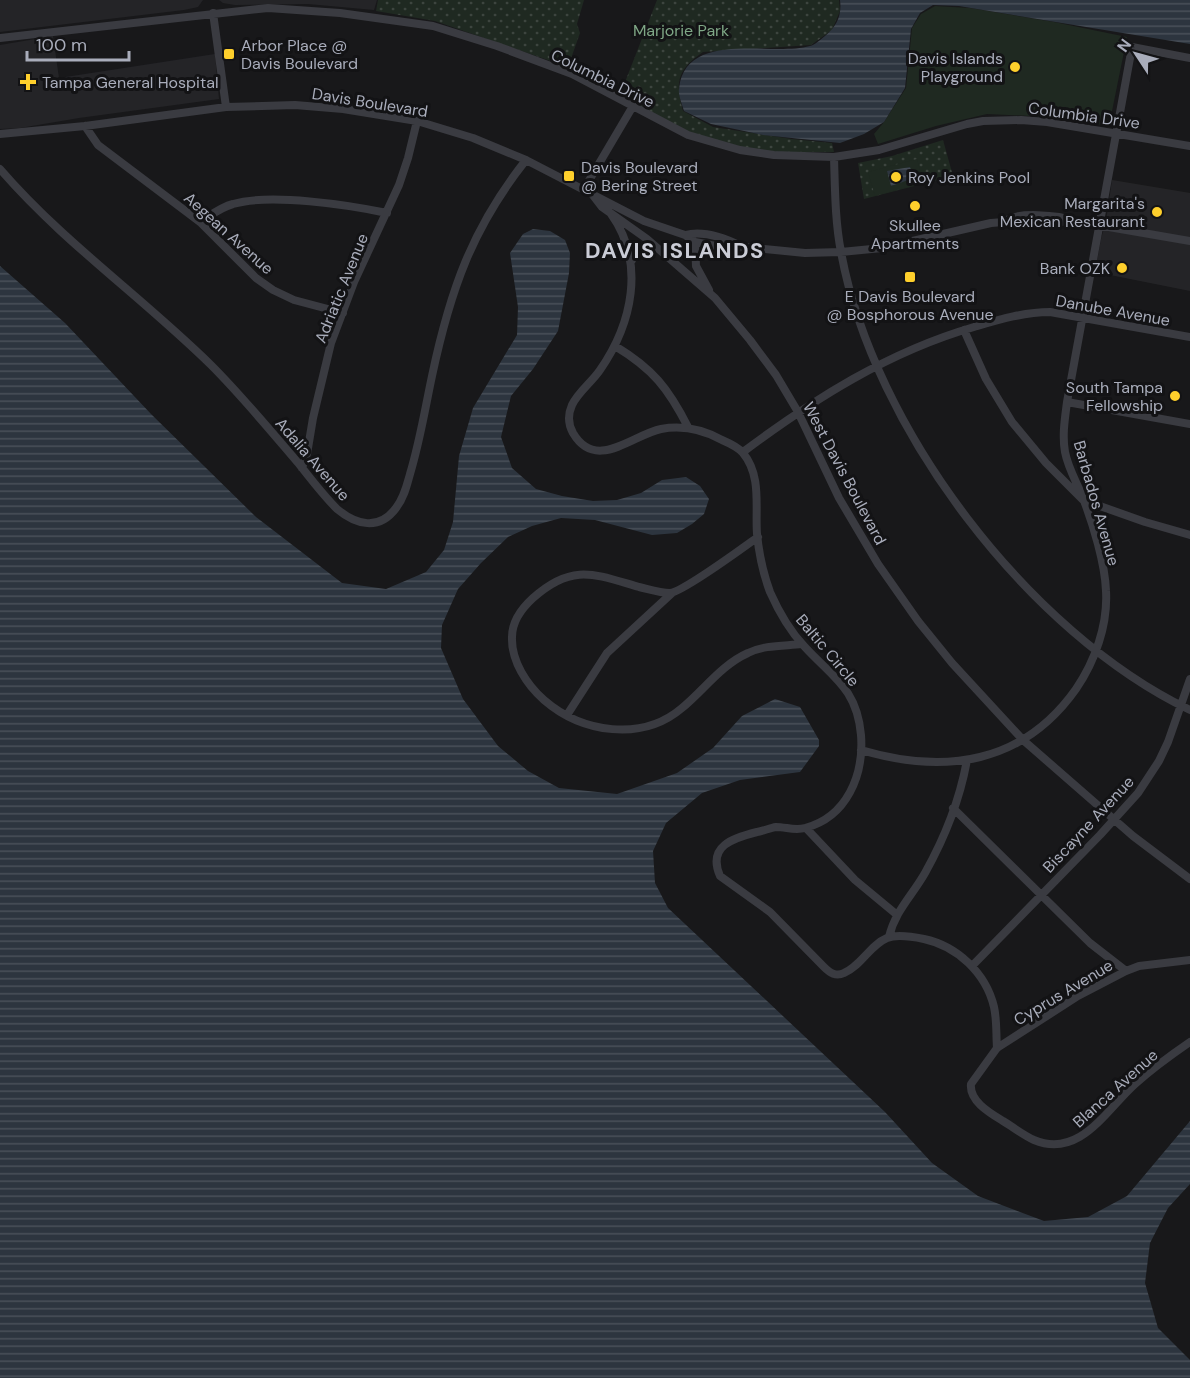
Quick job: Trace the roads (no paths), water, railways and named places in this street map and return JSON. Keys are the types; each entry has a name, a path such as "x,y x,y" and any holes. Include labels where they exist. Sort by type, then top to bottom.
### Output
{"street":[{"name":"Columbia Drive","path":"0,38 213,13 268,8 298,9 382,17 433,26 497,46 572,74 688,135 740,150 774,155 834,157 879,150 959,125 983,120 1047,122 1190,146"},
{"path":"213,13 226,108"},
{"name":"Barbados Avenue","path":"861,750 884,757 921,763 967,760 995,752 1023,740 1054,716 1083,678 1096,651 1104,617 1106,590 1097,544 1065,452 1067,402 1132,47 1190,58"},
{"name":"Davis Boulevard","path":"0,134 226,108 272,105 318,106 368,112 417,121 473,138 526,160 644,221 685,235"},
{"path":"588,191 633,106"},
{"name":"Adriatic Avenue","path":"302,468 324,372 343,313 354,282 387,213 408,158 417,121"},
{"name":"Aegean Avenue","path":"85,126 98,144 200,222 256,278 273,290 294,300 343,313"},
{"path":"834,157 835,198 841,252 857,314 877,365 920,449 966,517 1032,594 1096,651 1134,679 1186,708"},
{"name":"Adalia Avenue","path":"0,169 17,189 74,244 211,365 255,412 325,497 347,518 365,524 383,519 397,507 405,491 416,453 438,346 465,262 493,205 526,160"},
{"name":"West Davis Boulevard","path":"588,191 598,204 639,232 715,298"},
{"path":"200,222 220,209 249,201 317,203 387,213"},
{"path":"611,214 624,234 632,261"},
{"path":"685,235 695,242 726,248 841,252 882,248 963,228 1004,222 1014,225 1074,221 1190,241"},
{"path":"685,235 696,232 729,240 745,247"},
{"name":"West Davis Boulevard","path":"695,242 696,266 715,298 764,358 798,412 840,498 894,588 952,663 1023,740 1114,820 1190,879"},
{"path":"658,248 648,245 640,247 633,254 629,304 615,346 600,371 572,406 570,426 577,438 588,447 608,451 647,433 688,427 721,439 742,452"},
{"name":"Danube Avenue","path":"742,452 798,412 877,365 926,343 964,330 1033,312 1082,316 1190,337"},
{"path":"964,330 986,379 1012,422 1046,463 1083,500 1190,535"},
{"path":"615,346 641,362 658,378 674,400 688,427"},
{"path":"1067,402 1190,424"},
{"name":"Baltic Circle","path":"742,452 758,490 758,537 763,572 770,591 783,617 802,644 841,682 855,706 860,726 861,750 854,783 841,807 826,819 806,828"},
{"path":"567,716 583,687 607,653 641,620 672,593 716,567 758,537"},
{"path":"672,593 645,589 584,573 567,578 547,588 526,605 513,626 513,653 519,668 534,690 567,716 595,727 627,730 643,728 681,710 719,673 747,653 766,647 802,644"},
{"name":"Biscayne Avenue","path":"972,966 1114,820 1143,786 1159,761 1186,708 1190,679"},
{"path":"896,914 855,880 806,828 774,828 729,840 717,858 720,876 770,912 834,974 847,972 889,937 896,914 929,864 954,808 967,760"},
{"path":"954,808 1090,943 1126,971"},
{"path":"889,937 918,938 938,942 972,966 986,985 991,998 995,1014 997,1048"},
{"name":"Cyprus Avenue","path":"971,1084 997,1048 1054,1010 1126,971 1153,964 1190,960"},
{"name":"Blanca Avenue","path":"971,1084 970,1091 977,1100 1017,1130 1043,1143 1070,1143 1095,1126 1135,1084 1190,1042"}],"place":[{"name":"Arbor Place @ Davis Boulevard","path":"229,54"},
{"name":"Davis Islands Playground","path":"1015,67"},
{"name":"Tampa General Hospital","path":"28,82"},
{"name":"Davis Boulevard @ Bering Street","path":"569,176"},
{"name":"Roy Jenkins Pool","path":"896,177"},
{"name":"Skullee Apartments","path":"915,206"},
{"name":"Margarita's Mexican Restaurant","path":"1157,212"},
{"name":"Bank OZK","path":"1122,268"},
{"name":"E Davis Boulevard @ Bosphorous Avenue","path":"910,277"},
{"name":"South Tampa Fellowship","path":"1175,396"}],"district":[{"name":"DAVIS ISLANDS","path":"675,250"}],"park label":[{"name":"Marjorie Park","path":"681,30"}]}
